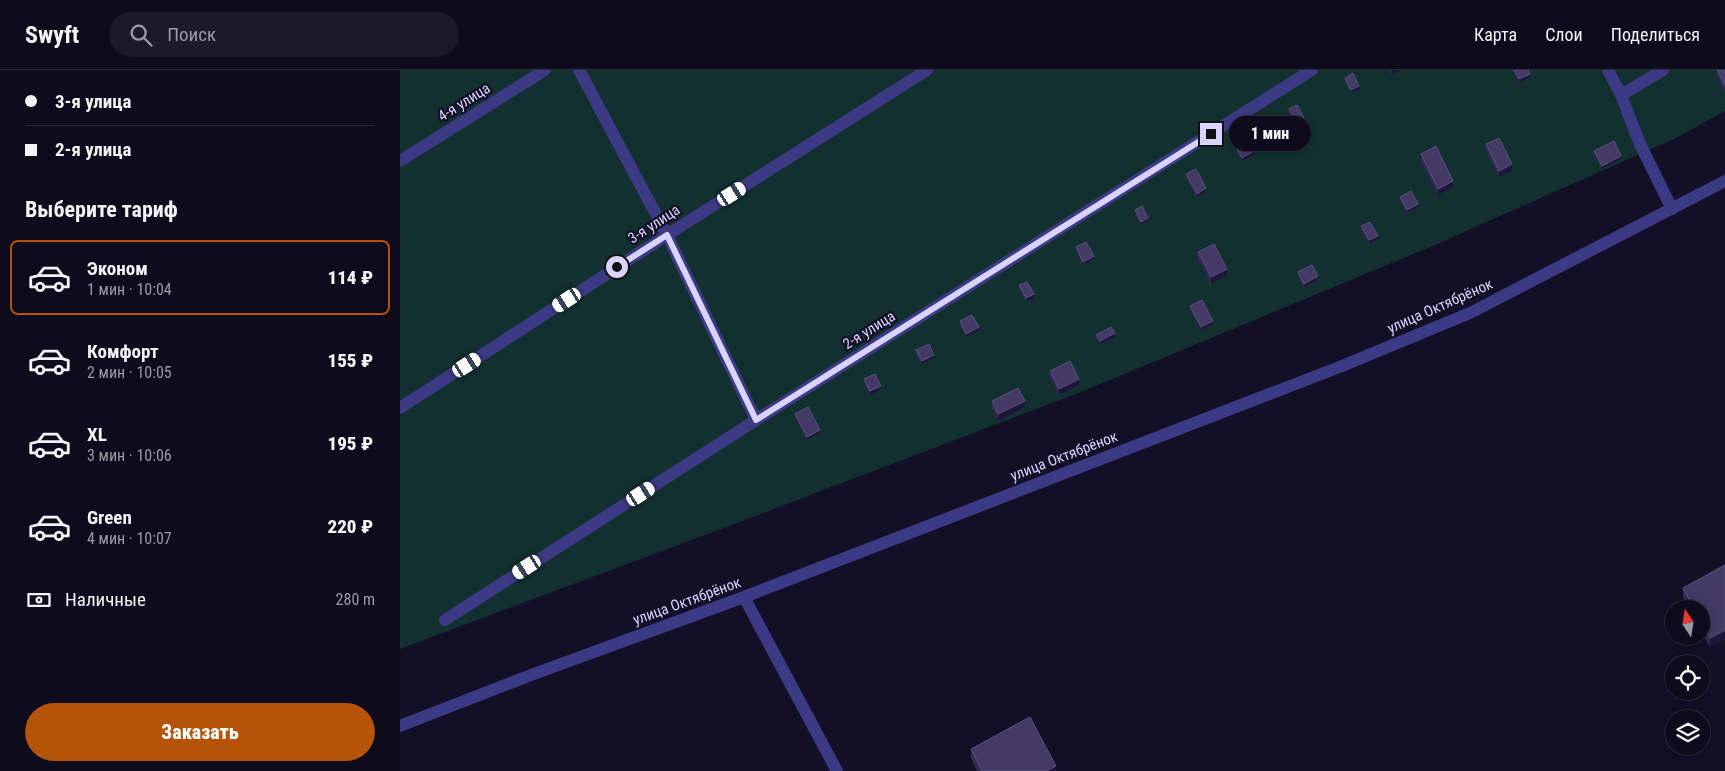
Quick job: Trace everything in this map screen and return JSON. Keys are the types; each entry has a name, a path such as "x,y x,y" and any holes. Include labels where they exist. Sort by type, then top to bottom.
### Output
{"street":[{"name":"4-я улица","path":"400,161 545,70"},
{"path":"578,70 667,235 756,420"},
{"name":"3-я улица","path":"400,408 927,70"},
{"name":"2-я улица","path":"445,620 756,420 1312,70"},
{"path":"1608,70 1621,95 1640,144 1672,209"},
{"path":"1621,95 1663,70"},
{"name":"улица Октябрёнок","path":"400,726 744,597 1332,370 1461,316 1725,181"},
{"path":"744,597 837,771"}],"green space":[{"path":"400,70 1725,70 1725,111 1676,138 1435,245 1086,390 400,649"}],"building":[{"path":"1514,70 1528,70 1530,74 1519,79"},
{"path":"1717,70 1725,70 1725,86"},
{"path":"1353,73 1359,86 1351,90 1345,78"},
{"path":"1297,105 1304,118 1296,122 1289,109"},
{"path":"1245,134 1254,151 1242,158 1233,141"},
{"path":"1499,138 1512,164 1499,171 1486,144"},
{"path":"1614,141 1621,156 1602,166 1594,151"},
{"path":"1436,146 1453,181 1438,189 1421,154"},
{"path":"1196,169 1206,188 1197,194 1186,174"},
{"path":"1411,191 1418,204 1407,210 1400,197"},
{"path":"1142,206 1148,218 1141,222 1135,210"},
{"path":"1370,222 1378,236 1369,240 1361,226"},
{"path":"1086,242 1094,256 1083,262 1076,247"},
{"path":"1214,244 1227,269 1211,277 1198,252"},
{"path":"1312,265 1318,276 1304,284 1298,272"},
{"path":"1027,282 1034,294 1026,298 1019,285"},
{"path":"1202,300 1213,321 1201,327 1190,306"},
{"path":"972,315 979,327 966,334 960,321"},
{"path":"1111,327 1115,333 1100,341 1096,335"},
{"path":"929,344 934,355 922,361 916,350"},
{"path":"1070,361 1079,379 1059,389 1050,371"},
{"path":"875,374 881,386 870,391 864,379"},
{"path":"1018,388 1025,401 998,414 992,401"},
{"path":"808,407 820,430 807,437 795,414"},
{"path":"1725,565 1725,630 1710,638 1710,600 1689,600 1683,588"},
{"path":"1030,717 1056,766 1046,771 982,771 971,749"}],"route":[{"path":"617,267 667,235 756,420 1211,134"}]}
